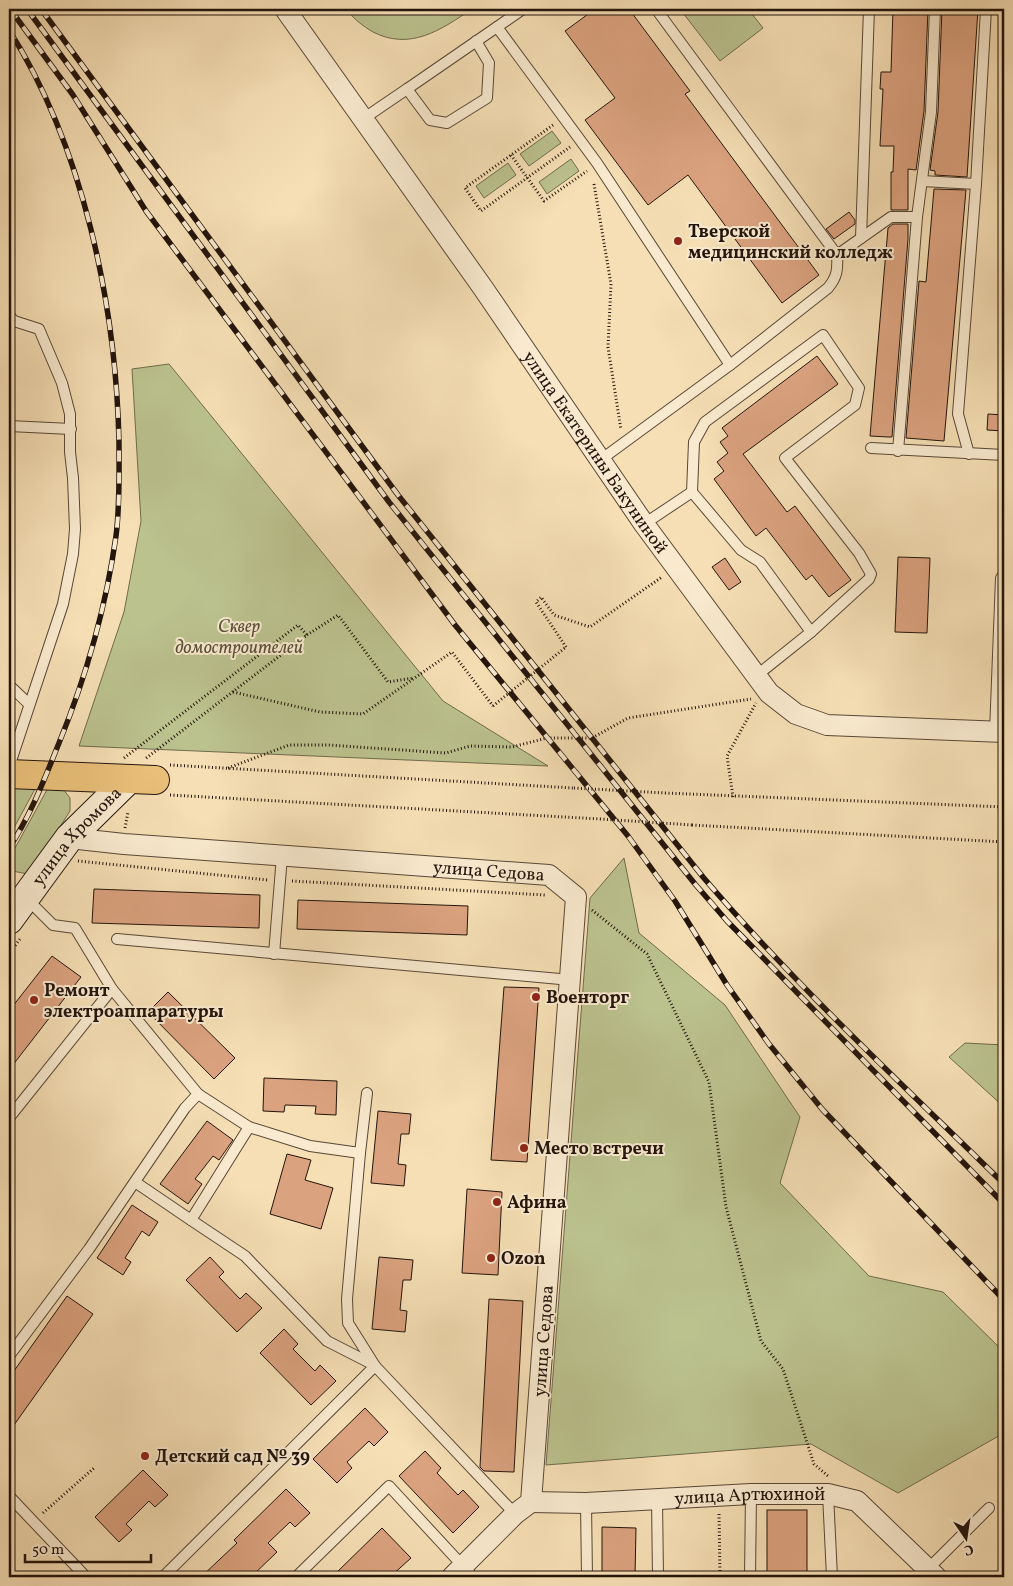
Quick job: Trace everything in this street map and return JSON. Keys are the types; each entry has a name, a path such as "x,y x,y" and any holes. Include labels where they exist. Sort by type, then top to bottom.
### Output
{"main road":[{"path":"9,774 146,773"}],"street":[{"name":"улица Екатерины Бакуниной","path":"285,9 484,288 599,460 675,568 769,693 796,714 819,723 835,726 999,732"},
{"name":"улица Хромова","path":"9,920 62,847 146,773"},
{"name":"улица Седова","path":"62,847 124,844 550,875 576,897 531,1502"},
{"name":"улица Артюхиной","path":"531,1502 586,1502 751,1494 828,1494 857,1501"},
{"path":"857,1501 932,1573"},
{"path":"463,1573 515,1514 531,1502"}],"lane":[{"path":"363,119 523,9"},
{"path":"599,460 730,365 828,288 836,278 837,255 656,9"},
{"path":"861,238 869,9"},
{"path":"898,451 917,217 931,112 935,9"},
{"path":"969,454 958,414 976,184 986,9"},
{"path":"497,27 597,163 730,365"},
{"path":"407,89 430,120 447,123 487,98 489,63 476,41"},
{"path":"922,181 976,184"},
{"path":"837,255 890,217 917,217"},
{"path":"9,315 14,321 39,329 62,383 70,414 70,452 75,503 73,554 64,604 28,704 9,767"},
{"path":"756,676 811,632 869,579 871,574 859,553 784,458 855,405 859,388 822,335 704,422 694,442 692,492 741,550 760,562 811,632"},
{"path":"9,426 71,429"},
{"path":"871,448 898,451 1004,455"},
{"path":"644,524 692,492"},
{"path":"999,732 1001,578 1004,574"},
{"path":"9,685 28,704"},
{"path":"274,954 282,856"},
{"path":"26,897 53,925 75,928 112,989 198,1094 249,1127 310,1146 360,1152"},
{"path":"117,939 571,980"},
{"path":"9,1118 112,989"},
{"path":"9,1356 89,1250 185,1108 198,1094"},
{"path":"367,1094 347,1299 348,1323 375,1366 515,1514"},
{"path":"191,1220 249,1127"},
{"path":"135,1182 245,1256 327,1341 375,1366"},
{"path":"163,1577 375,1366"},
{"path":"296,1577 389,1486 463,1573"},
{"path":"750,1577 751,1494"},
{"path":"828,1494 832,1577"},
{"path":"9,1496 86,1577"},
{"path":"657,1499 658,1577"},
{"path":"586,1502 587,1577"},
{"path":"932,1573 990,1508"}],"path":[{"path":"564,117 465,188 481,212 580,140"},
{"path":"511,155 544,201 597,163"},
{"path":"597,163 594,178 610,284 608,347 624,443"},
{"path":"232,692 320,712 363,714 452,652 493,706 566,646 536,602 541,597 554,615 590,627 675,568"},
{"path":"146,773 232,692 307,635 338,615 388,682 414,678"},
{"path":"146,773 298,625 307,635"},
{"path":"228,768 288,745 328,745 446,753 470,746 512,747 547,738 592,738 628,718 759,698 728,756 733,797"},
{"path":"146,773 228,768 733,797 1004,807"},
{"path":"146,773 600,820 1004,842"},
{"path":"122,866 128,810"},
{"path":"62,847 80,861 122,866 281,881 576,897 648,954 709,1082 726,1207 761,1341 783,1370 814,1464 857,1501"},
{"path":"34,1522 94,1468"},
{"path":"719,1496 720,1577"}],"green space":[{"path":"347,9 472,9 437,31 425,36 400,39 373,32 358,22"},
{"path":"680,9 748,9 763,28 720,61"},
{"path":"552,131 561,143 529,166 520,154"},
{"path":"571,159 579,171 547,194 539,182"},
{"path":"508,163 516,175 484,198 476,186"},
{"name":"Сквер домостроителей","path":"169,364 443,701 548,766 79,746 124,612 141,521 132,369"},
{"path":"9,787 35,789 9,837"},
{"path":"48,788 63,789 70,798 70,811 34,868 28,874 12,871 9,874 9,859"},
{"path":"624,858 639,933 725,1005 800,1117 780,1183 869,1276 943,1292 1004,1352 1004,1433 898,1493 811,1444 546,1465 590,898"},
{"path":"965,1043 1004,1045 1004,1107 949,1057"}],"building":[{"path":"595,9 629,9 690,91 685,94 819,275 782,303 688,175 648,205 585,120 615,98 565,31"},
{"path":"893,9 928,9 924,111 916,170 908,169 908,210 891,210 891,172 893,172 894,146 880,146 883,89 880,89 881,72 891,72"},
{"path":"942,9 978,9 967,177 935,175 935,171 930,170 938,112"},
{"path":"934,189 966,190 944,441 906,438 919,281 926,282"},
{"path":"849,212 855,220 855,224 834,239 826,229"},
{"path":"893,224 908,224 908,239 892,437 870,436 888,228"},
{"path":"817,356 838,384 743,454 787,512 795,506 851,580 829,597 812,575 806,580 766,528 756,536 714,479 724,471 717,462 728,453 720,442 728,436 722,428"},
{"path":"988,414 1004,415 1004,431 987,430"},
{"path":"898,557 930,558 927,633 895,632"},
{"path":"725,558 741,582 729,590 712,567"},
{"path":"94,889 260,895 259,928 92,923"},
{"path":"298,900 468,906 467,935 297,929"},
{"path":"52,956 81,977 9,1070 9,1011"},
{"path":"504,987 539,988 527,1162 491,1160"},
{"path":"168,992 235,1058 214,1079 148,1012"},
{"path":"264,1078 337,1081 336,1115 315,1114 316,1106 285,1105 284,1112 263,1111"},
{"path":"378,1111 411,1114 409,1134 401,1134 398,1164 406,1165 404,1186 371,1183"},
{"path":"207,1121 233,1140 219,1160 213,1156 195,1179 202,1184 188,1204 160,1184"},
{"path":"287,1154 311,1160 305,1180 333,1188 321,1229 270,1214"},
{"path":"467,1189 502,1192 498,1275 462,1273"},
{"path":"132,1205 158,1222 149,1236 142,1231 125,1258 131,1262 123,1275 97,1258"},
{"path":"210,1257 224,1272 219,1277 240,1299 246,1293 262,1308 237,1332 186,1280"},
{"path":"379,1257 413,1260 411,1280 403,1280 400,1310 407,1311 405,1332 372,1329"},
{"path":"67,1296 93,1314 9,1432 9,1378"},
{"path":"489,1299 523,1301 514,1472 484,1471 480,1467"},
{"path":"284,1329 298,1344 293,1349 315,1371 320,1365 336,1381 311,1405 260,1353"},
{"path":"365,1408 388,1432 374,1446 369,1441 347,1462 352,1468 337,1483 313,1459"},
{"path":"425,1451 441,1468 437,1473 458,1495 463,1490 479,1507 453,1533 399,1476"},
{"path":"143,1470 168,1495 155,1507 149,1501 126,1524 132,1530 119,1542 95,1517"},
{"path":"286,1489 310,1513 295,1527 290,1522 268,1543 277,1552 251,1577 201,1577 237,1543 234,1540"},
{"path":"767,1510 807,1510 807,1577 767,1577"},
{"path":"602,1527 636,1528 635,1577 602,1577"},
{"path":"382,1528 411,1558 390,1577 332,1577"}],"railway":[{"path":"10,9 73,95 146,211 455,625 628,836 675,901 727,985 769,1044 822,1109 1004,1300"},
{"path":"27,9 389,502 695,884 727,921 1004,1204"},
{"path":"41,9 398,495 703,877 812,996 1004,1184"},
{"path":"9,30 35,75 57,124 76,175 91,228 111,336 119,442 119,501 116,536 107,589 94,641 69,718 42,784 31,810 9,848"}],"place":[{"name":"Тверской медицинский колледж","path":"678,241"},
{"name":"Военторг","path":"536,997"},
{"name":"Ремонт электроаппаратуры","path":"34,1000"},
{"name":"Место встречи","path":"524,1148"},
{"name":"Афина","path":"497,1202"},
{"name":"Ozon","path":"491,1258"},
{"name":"Детский сад № 39","path":"145,1456"}]}
